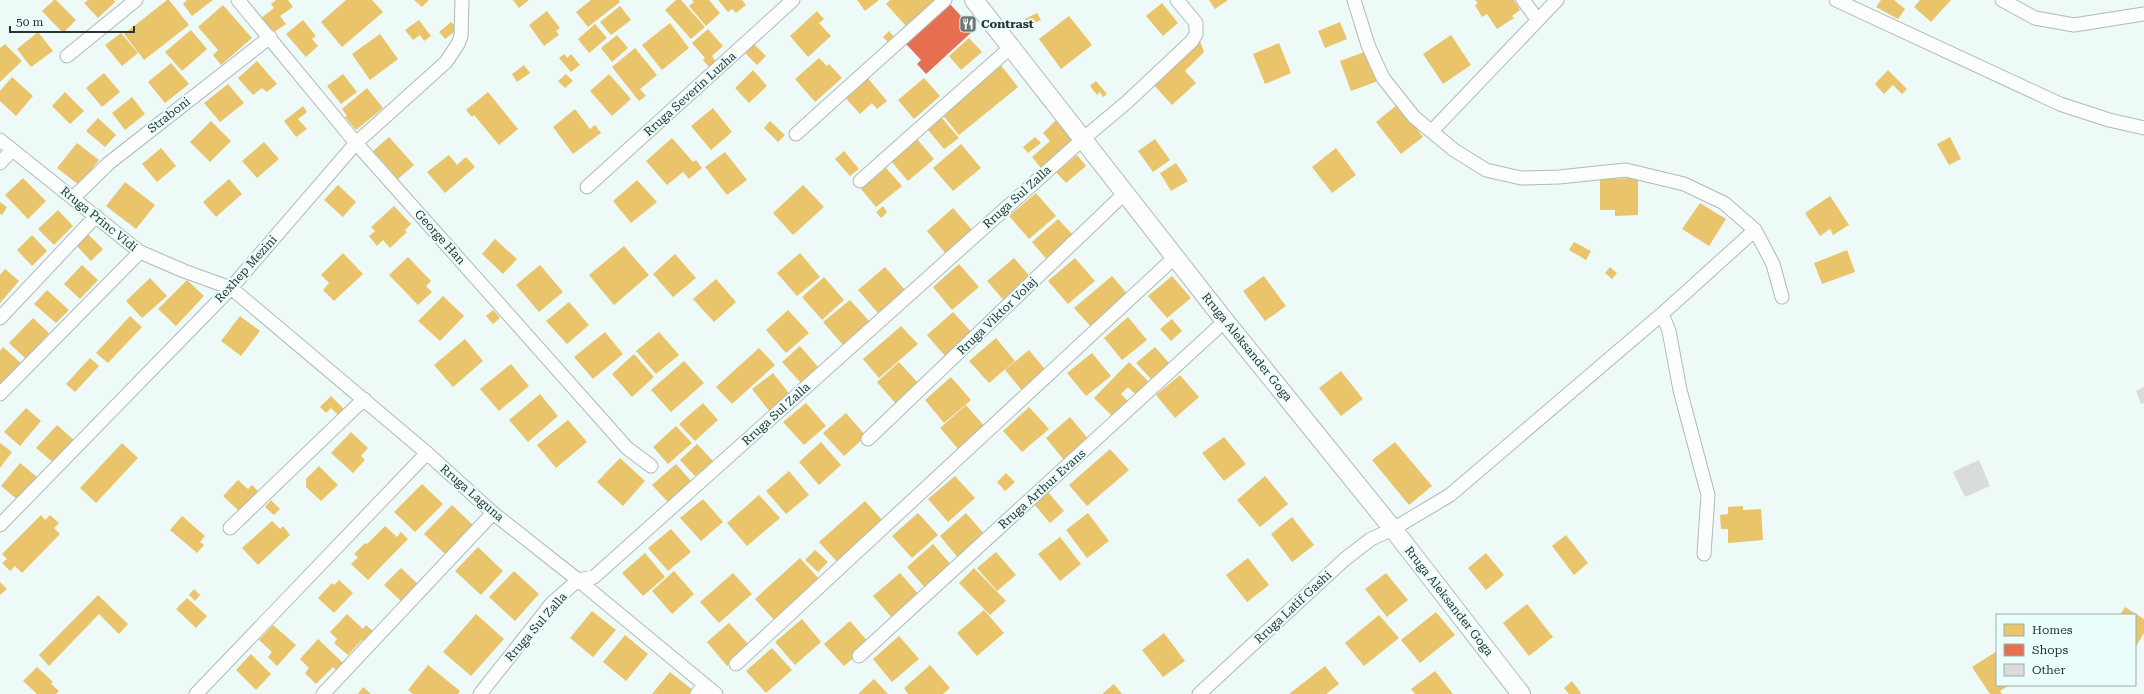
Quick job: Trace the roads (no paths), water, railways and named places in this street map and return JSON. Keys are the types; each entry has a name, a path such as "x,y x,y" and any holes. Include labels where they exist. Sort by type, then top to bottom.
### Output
{"main road":[{"name":"Rruga Aleksander Goga","path":"974,0 1225,321 1393,529 1521,694"}],"street":[{"path":"67,56 136,0"},
{"name":"George Han","path":"238,0 356,143 627,448 650,466"},
{"name":"Rexhep Mezini","path":"0,525 231,288 356,143 452,54 461,36 462,0"},
{"name":"Rruga Severin Luzha","path":"587,187 792,0"},
{"path":"796,134 945,0"},
{"name":"Rruga Sul Zalla","path":"480,694 552,603 578,580 594,577 1083,139 1127,102 1192,41 1196,34 1196,24 1177,0"},
{"path":"1354,0 1368,45 1383,78 1414,117 1454,150 1486,170 1521,178 1559,177 1626,170 1684,184 1724,203 1755,230 1773,264 1782,297"},
{"path":"1523,0 1537,19"},
{"path":"1432,131 1556,0"},
{"path":"1836,0 2060,104 2108,120 2144,128"},
{"path":"2002,0 2035,18 2074,25 2144,14"},
{"name":"Straboni","path":"73,198 109,163 270,37"},
{"path":"860,181 1011,47"},
{"name":"Rruga Princ Vidi","path":"0,140 140,252 184,271 231,288"},
{"path":"0,163 12,150"},
{"name":"Rruga Viktor Volaj","path":"868,439 1126,193"},
{"path":"0,318 96,216"},
{"name":"Rruga Latif Gashi","path":"1199,694 1345,559 1371,539 1393,529 1450,495 1662,314 1755,230"},
{"path":"0,394 140,252"},
{"path":"736,664 1175,256"},
{"name":"Rruga Laguna","path":"231,288 427,453 493,513 578,580 701,689 716,694"},
{"path":"1662,314 1669,331 1680,390 1708,495 1704,554"},
{"name":"Rruga Arthur Evans","path":"859,656 1225,321"},
{"path":"230,528 364,399"},
{"path":"196,694 427,453"},
{"path":"323,694 493,513"}],"place":[{"name":"Contrast","path":"968,24"}]}
